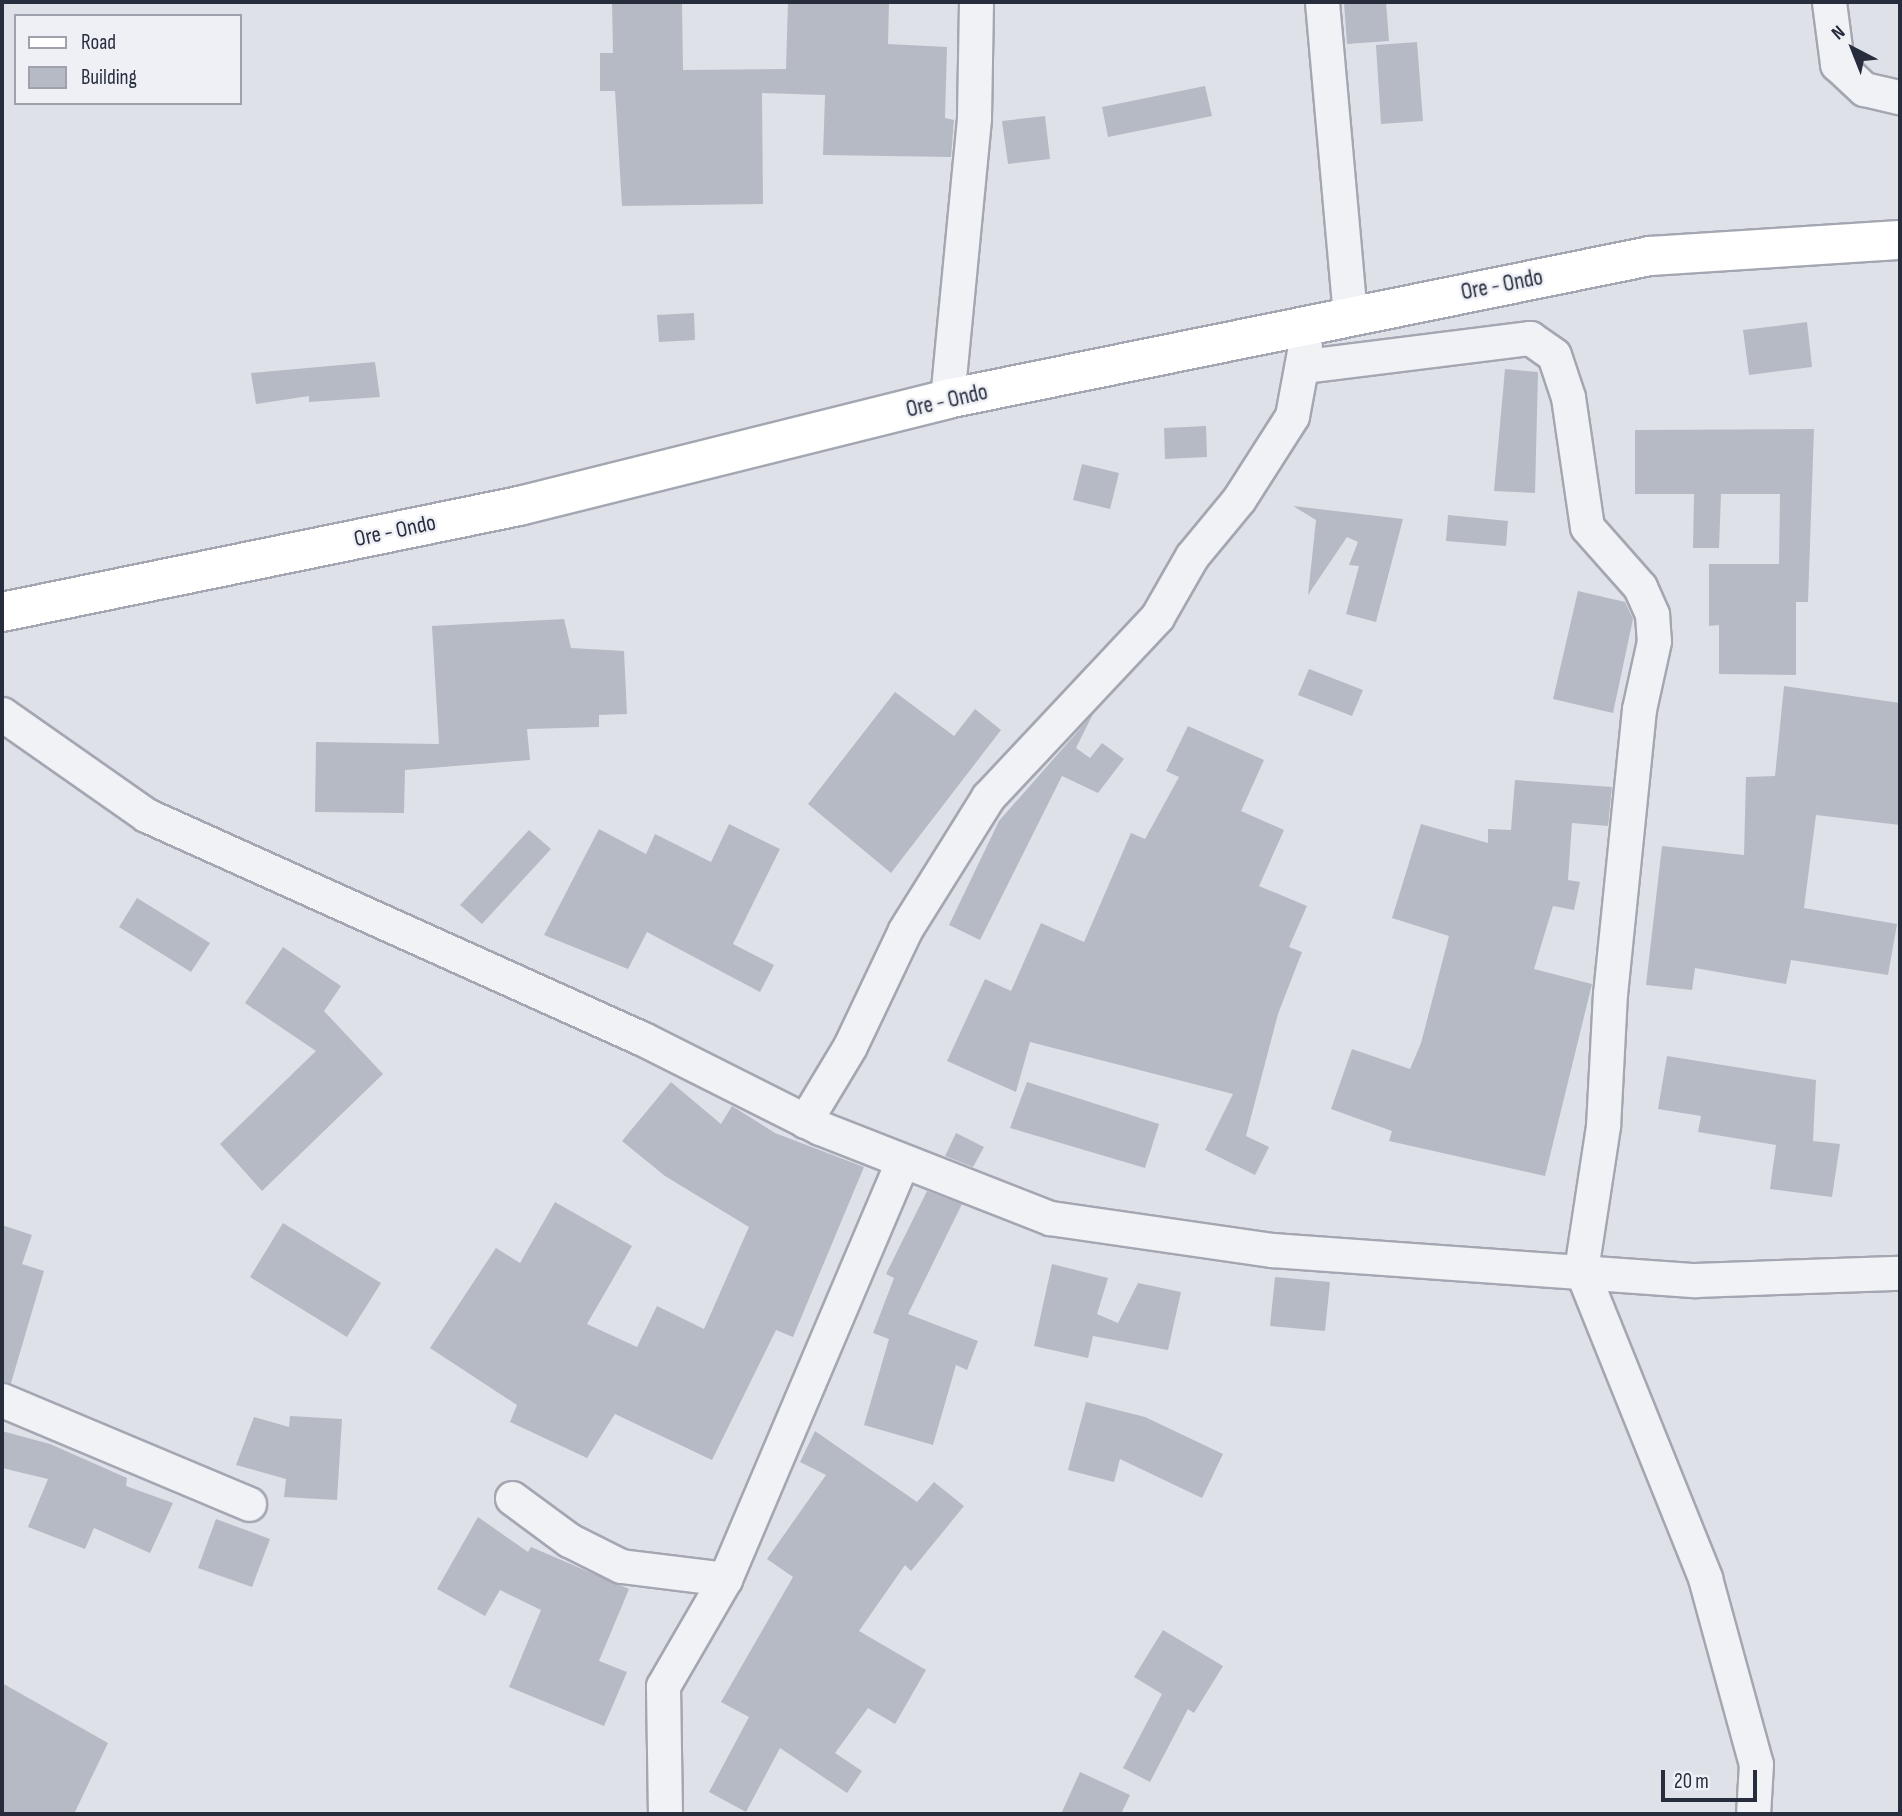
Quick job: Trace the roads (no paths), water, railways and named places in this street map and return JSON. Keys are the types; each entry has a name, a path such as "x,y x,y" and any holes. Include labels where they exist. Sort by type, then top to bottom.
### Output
{"main road":[{"name":"Ore - Ondo","path":"2,612 519,506 947,399 1650,256 1900,240"}],"street":[{"path":"947,399 974,117 976,2"},
{"path":"1322,2 1350,315"},
{"path":"1829,2 1837,64 1864,89 1900,97"},
{"path":"805,1121 850,1046 905,930 988,797 1157,617 1292,416 1305,366 1306,326"},
{"path":"1305,366 1530,338 1553,355 1568,397 1587,527 1640,587 1652,614 1654,641 1639,709 1610,993 1603,1126 1581,1269 1705,1578 1756,1764 1754,1814"},
{"path":"2,714 146,815 643,1039 805,1121 902,1162 1050,1217 1272,1250 1581,1269 1695,1280 1900,1273"},
{"path":"665,1814 663,1686 725,1579 902,1162"},
{"path":"2,1400 249,1504"},
{"path":"512,1498 569,1540 621,1566 725,1579"}]}
